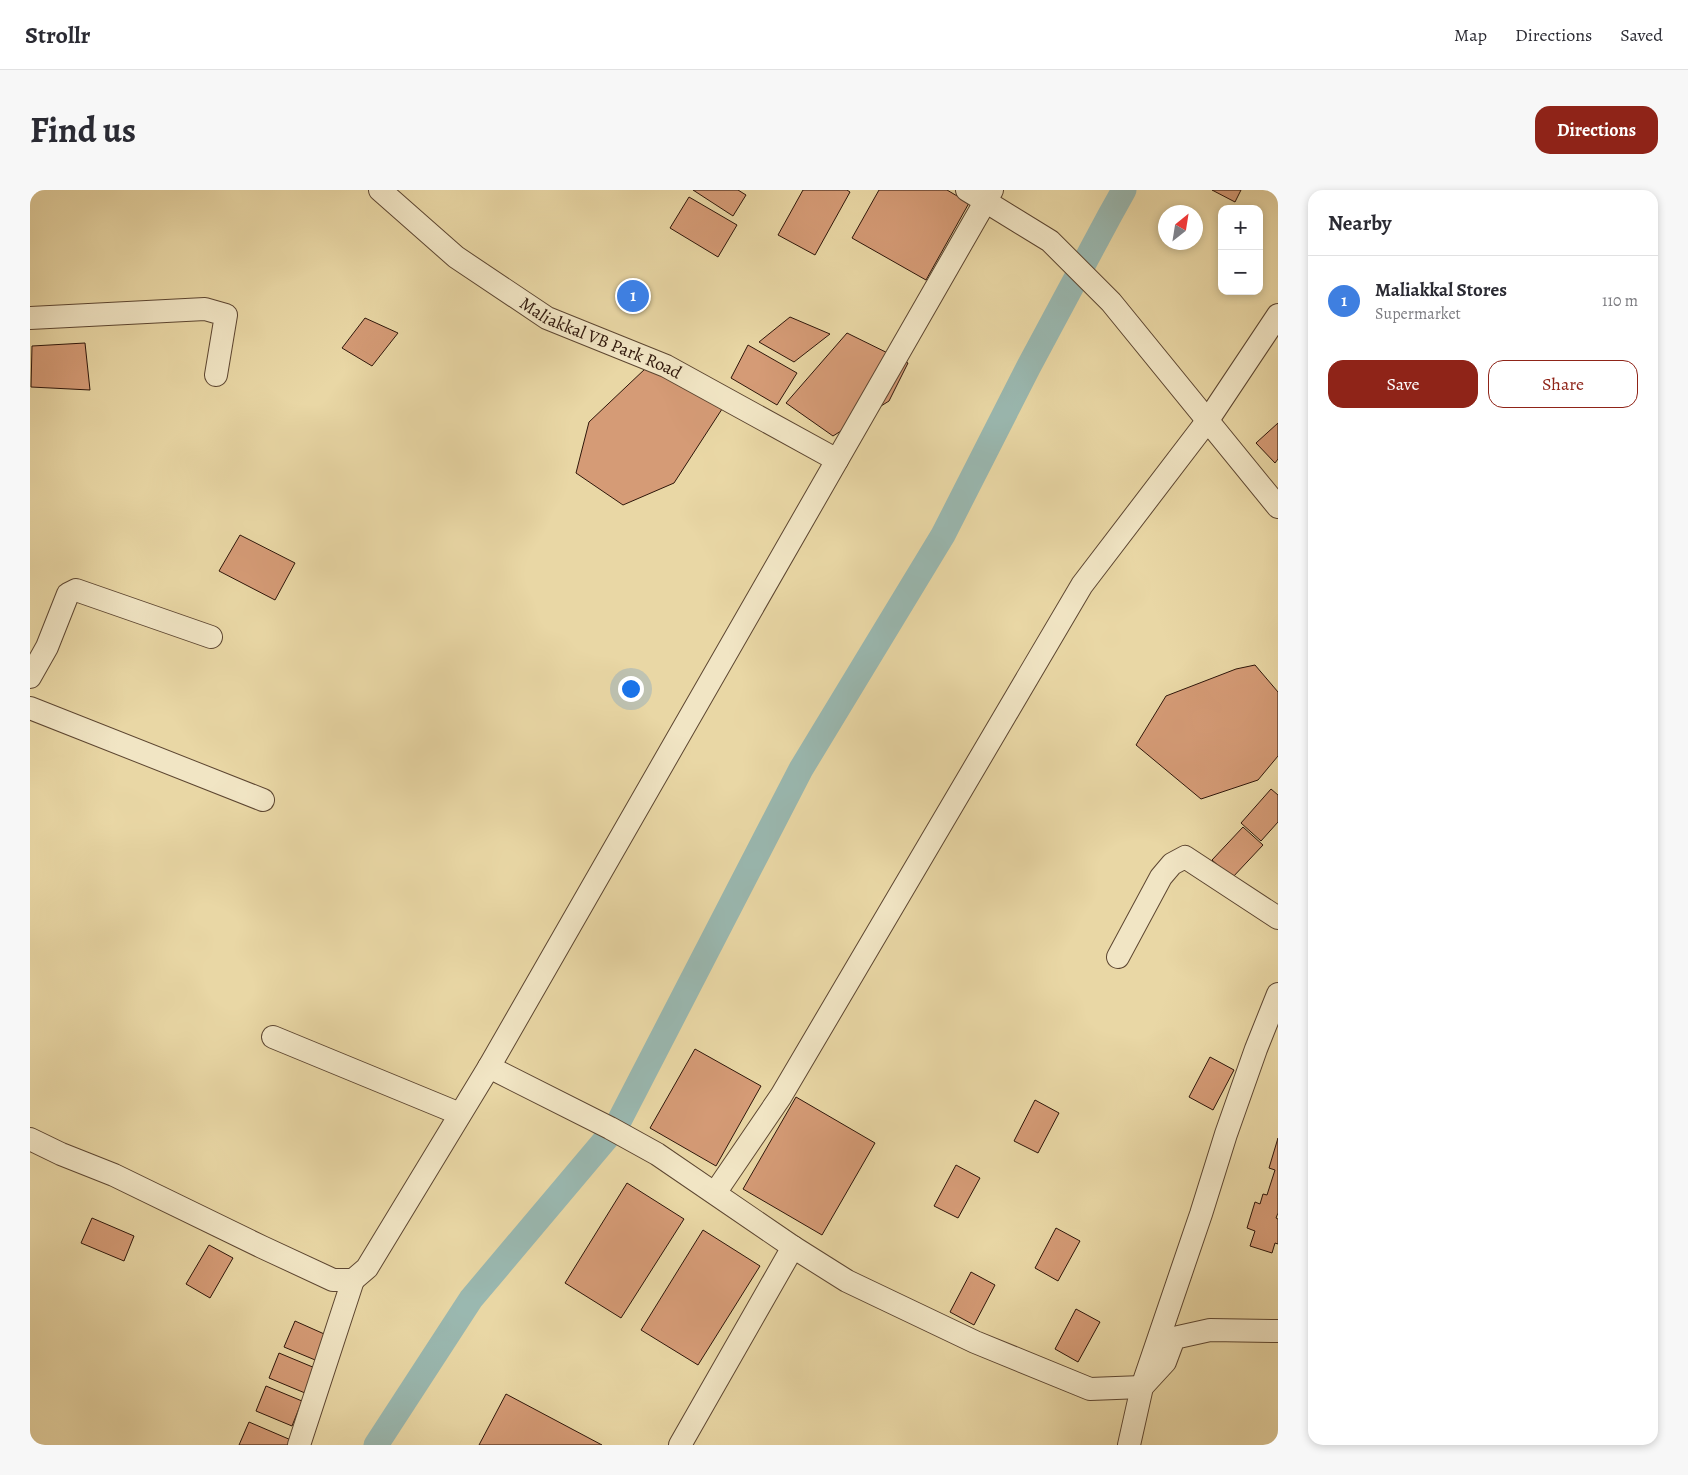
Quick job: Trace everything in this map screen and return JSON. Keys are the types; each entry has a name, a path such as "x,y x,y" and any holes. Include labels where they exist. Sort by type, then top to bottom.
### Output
{"street":[{"name":"Maliakkal VB Park Road","path":"380,190 456,257 547,318 666,366 837,460"},
{"path":"299,1445 353,1280 367,1268 489,1067 837,460 981,194 1050,241 1111,302 1278,507"},
{"path":"30,318 205,308 226,315 216,375"},
{"path":"715,1193 781,1096 1082,585 1208,420 1278,315"},
{"path":"30,677 46,647 68,594 76,590 211,637"},
{"path":"30,708 263,800"},
{"path":"1118,957 1161,877 1172,864 1185,857 1278,918"},
{"path":"1129,1445 1142,1387 1226,1134 1278,994"},
{"path":"273,1037 460,1114"},
{"path":"489,1067 657,1154 793,1247 855,1285 975,1342 1090,1389 1142,1387 1165,1362 1174,1338 1210,1330 1278,1331"},
{"path":"30,1139 60,1154 114,1174 333,1280 353,1280"},
{"path":"680,1445 793,1247"}],"building":[{"path":"693,190 738,190 746,195 733,216"},
{"path":"803,190 847,190 850,192 815,255 778,235"},
{"path":"879,190 947,190 969,203 926,280 852,238"},
{"path":"1212,190 1241,190 1235,202"},
{"path":"689,197 737,225 718,257 670,228"},
{"path":"790,317 830,334 794,362 759,342"},
{"path":"365,318 398,333 372,366 342,348"},
{"path":"847,333 908,363 889,401 833,436 786,403"},
{"path":"85,343 90,390 31,387 32,346"},
{"path":"748,345 797,373 777,405 731,378"},
{"path":"646,368 724,406 674,483 623,505 576,473 589,422"},
{"path":"1278,423 1278,459 1275,463 1256,443"},
{"path":"240,535 295,563 275,600 219,571"},
{"path":"1255,665 1278,692 1278,756 1258,780 1201,799 1136,745 1166,696 1236,669"},
{"path":"1271,789 1278,795 1278,822 1261,841 1241,823"},
{"path":"1243,827 1263,845 1232,878 1212,860"},
{"path":"695,1049 761,1086 716,1166 650,1128"},
{"path":"1210,1057 1234,1070 1213,1110 1189,1097"},
{"path":"796,1097 875,1143 822,1235 743,1189"},
{"path":"1035,1100 1059,1113 1038,1153 1014,1141"},
{"path":"1278,1138 1278,1213 1276,1218 1278,1219 1278,1244 1275,1243 1272,1253 1250,1246 1255,1231 1247,1228 1255,1202 1260,1204 1263,1194 1267,1195 1275,1170 1269,1168"},
{"path":"956,1165 980,1178 958,1218 934,1206"},
{"path":"627,1183 684,1219 621,1318 565,1283"},
{"path":"92,1218 134,1236 124,1261 81,1243"},
{"path":"1056,1228 1080,1241 1058,1281 1035,1268"},
{"path":"703,1230 760,1266 698,1365 641,1330"},
{"path":"209,1245 233,1258 210,1298 186,1284"},
{"path":"971,1272 995,1285 974,1325 950,1312"},
{"path":"1076,1309 1100,1322 1078,1362 1055,1349"},
{"path":"295,1321 331,1337 320,1362 284,1347"},
{"path":"279,1353 315,1368 305,1393 269,1378"},
{"path":"266,1386 302,1401 292,1426 256,1411"},
{"path":"506,1394 602,1445 479,1445"},
{"path":"249,1422 291,1440 289,1445 239,1445"}],"waterway":[{"path":"376,1445 471,1299 616,1127 801,769 943,535 1029,366 1124,190"}],"place":[{"name":"Maliakkal Stores","path":"633,296"}]}
